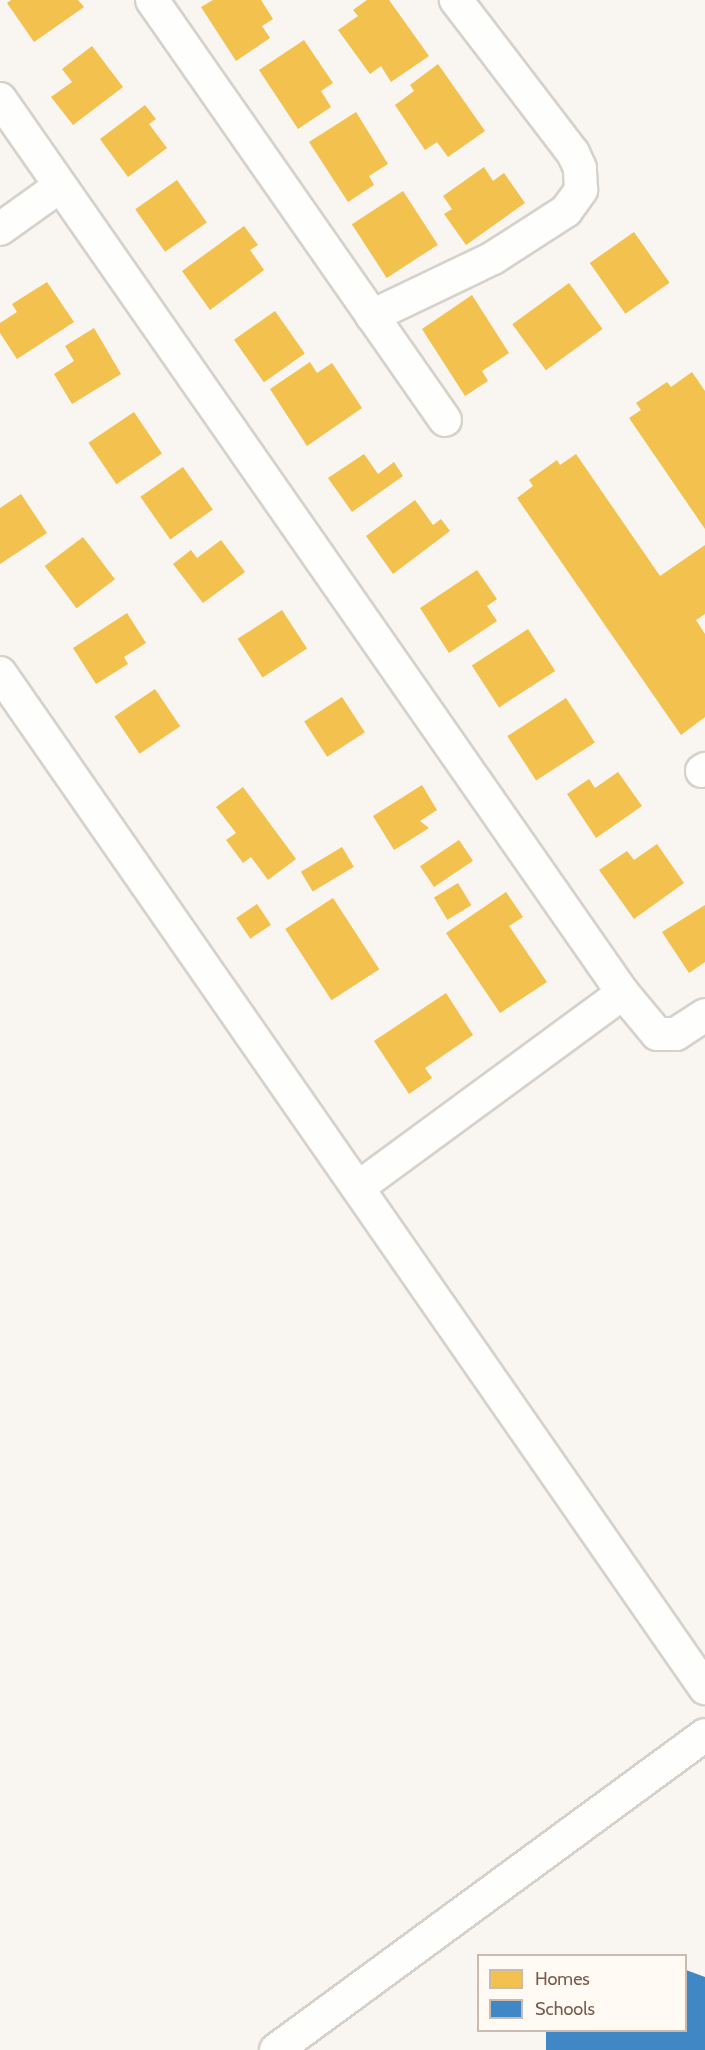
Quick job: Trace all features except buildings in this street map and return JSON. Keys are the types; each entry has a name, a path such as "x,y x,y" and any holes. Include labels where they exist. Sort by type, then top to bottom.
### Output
{"street":[{"path":"152,0 445,420"},
{"path":"372,316 493,258 566,211 581,190 580,168 573,153 456,0"},
{"path":"0,99 623,993 657,1034 676,1034 705,1015"},
{"path":"0,229 60,186"},
{"path":"0,672 359,1186 705,1688"},
{"path":"359,1186 623,993"},
{"path":"276,2050 705,1735"}]}
